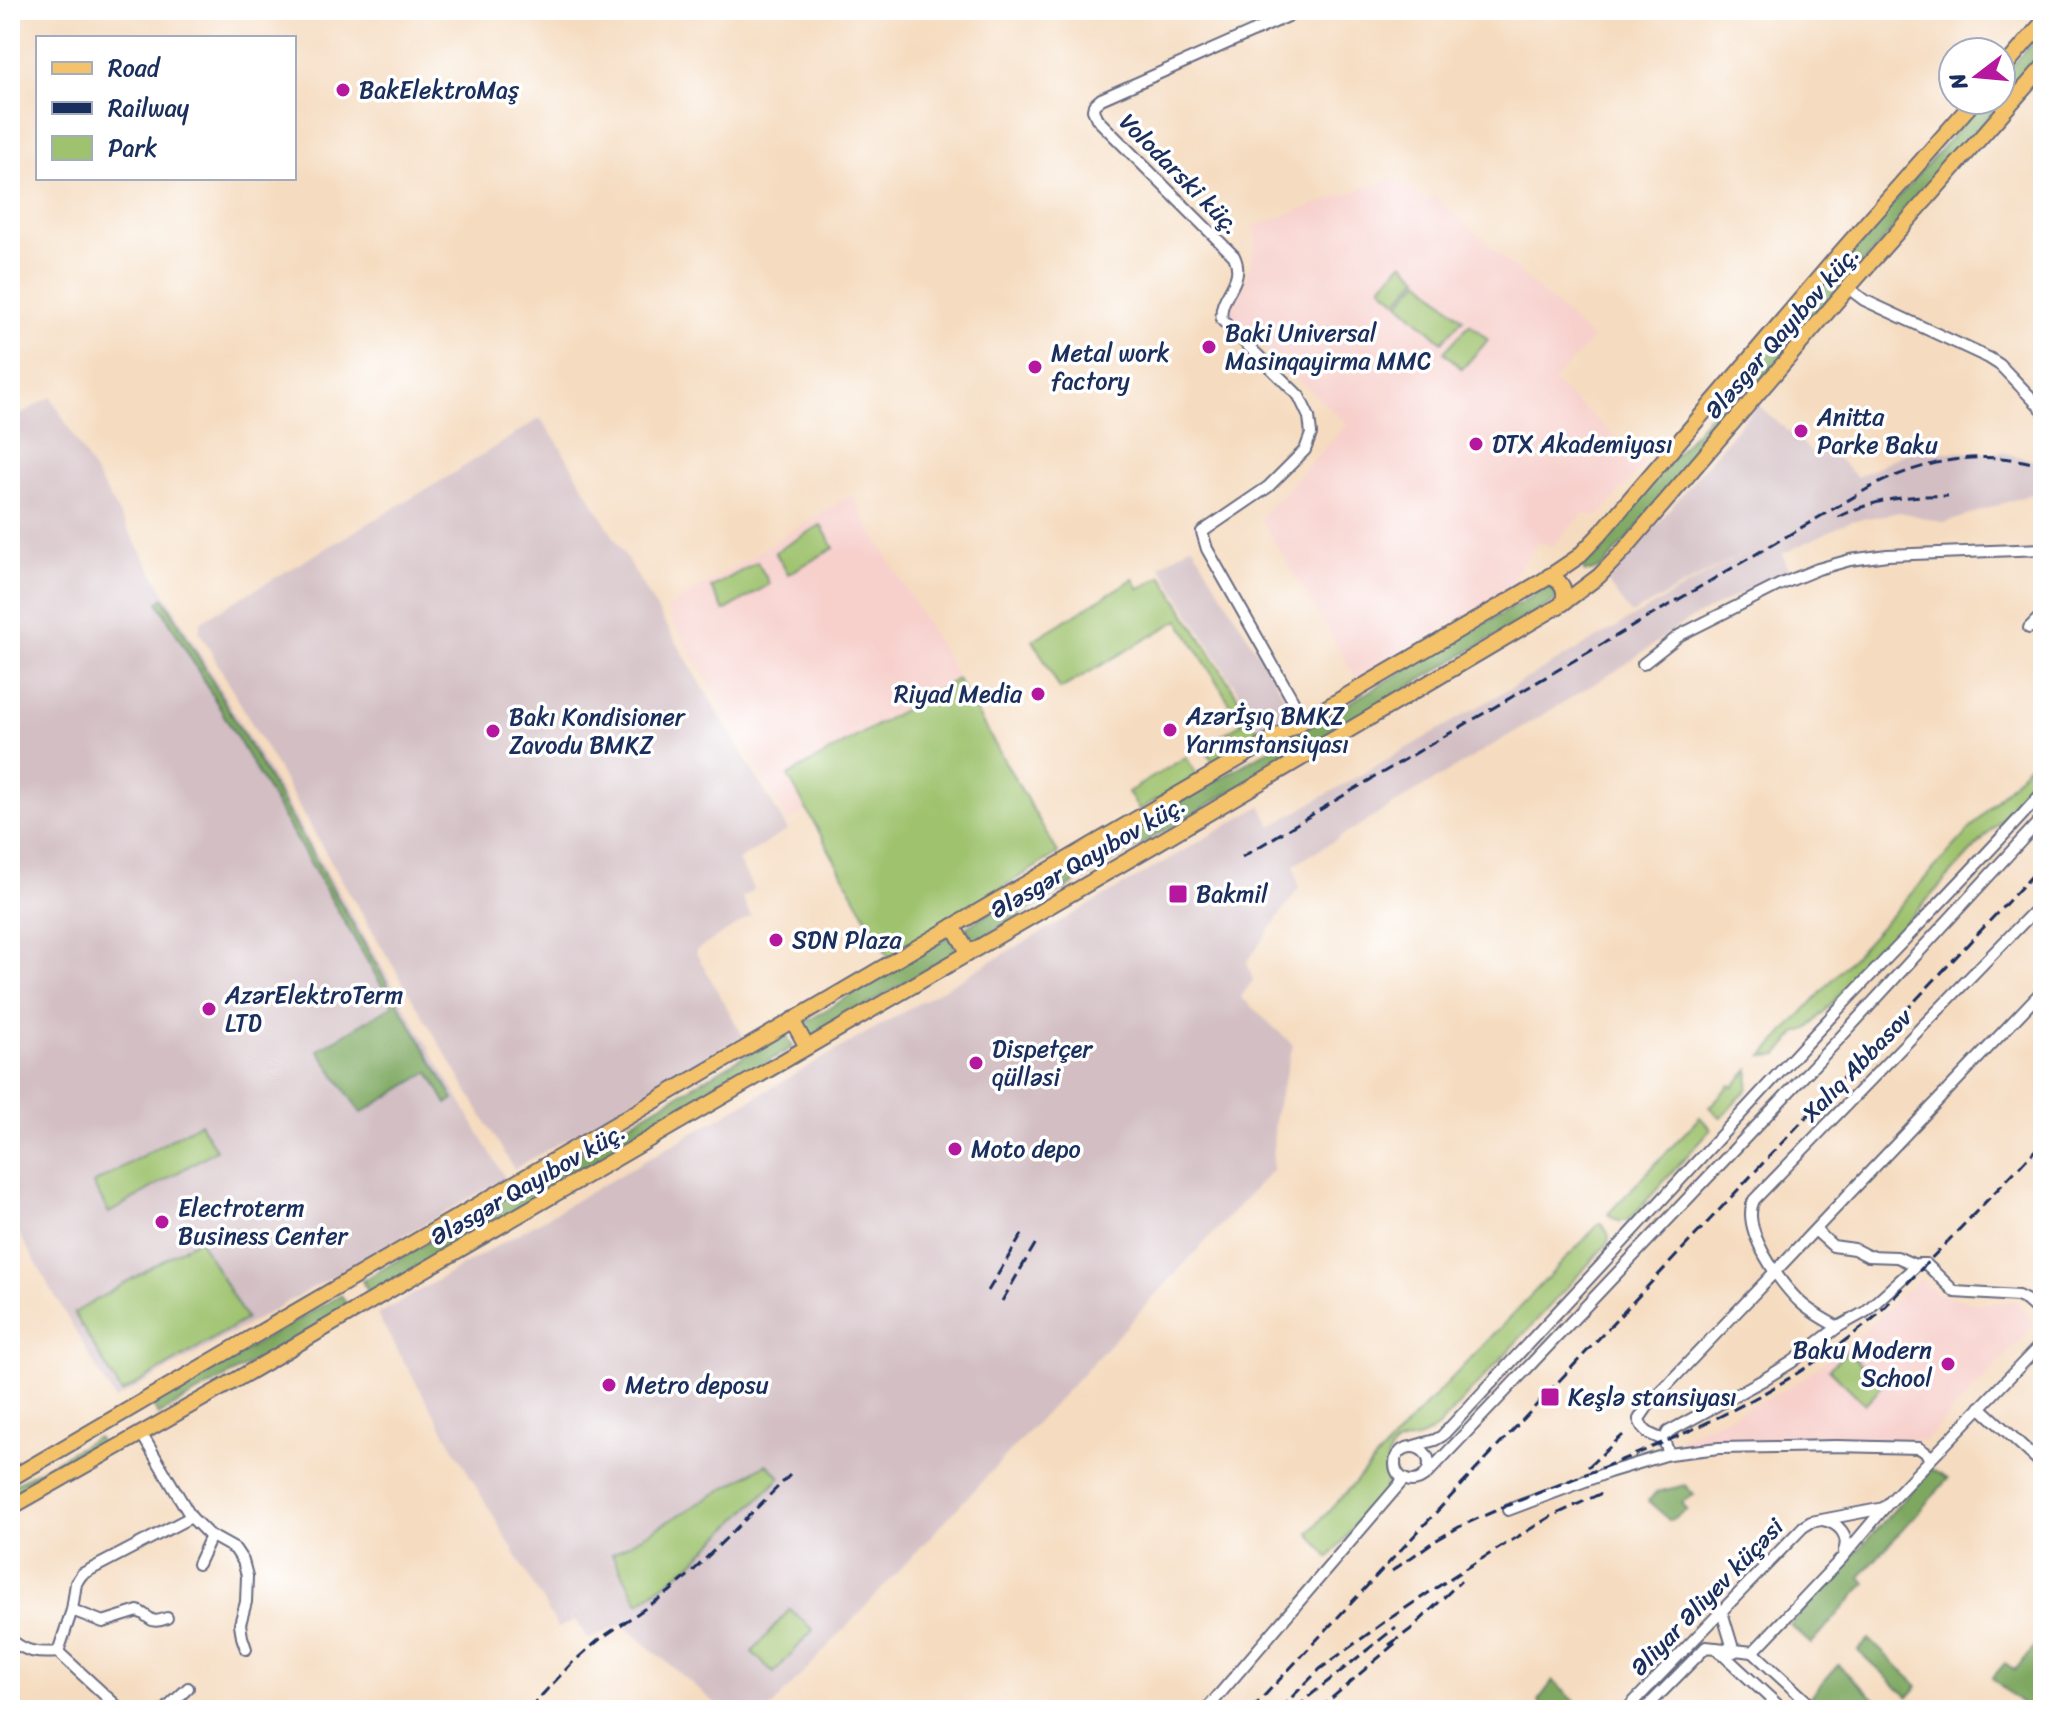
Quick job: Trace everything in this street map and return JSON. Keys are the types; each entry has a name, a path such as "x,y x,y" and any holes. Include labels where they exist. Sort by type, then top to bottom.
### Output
{"main road":[{"path":"2017,52 2043,22"},
{"name":"Ələsgər Qayıbov küç.","path":"10,1508 1151,847 1562,604 1599,576 1624,550 1848,288 2043,67"},
{"name":"Ələsgər Qayıbov küç.","path":"10,1479 1138,819 1578,557 1961,116"},
{"path":"1578,557 1576,569 1580,576 1587,580 1599,576"},
{"path":"1549,576 1563,585 1562,604"},
{"path":"953,926 968,952"},
{"path":"792,1020 807,1047"},
{"path":"347,1282 361,1307"},
{"path":"116,1418 141,1433"}],"street":[{"name":"Volodarski küç.","path":"1302,10 1101,99 1093,110 1097,119 1234,256 1237,263 1236,280 1221,309 1222,320 1294,390 1305,405 1311,434 1305,450 1268,487 1202,532 1207,549 1304,720"},
{"path":"1848,288 1864,300 1989,358 2000,365 2043,410"},
{"path":"1643,664 1680,635 1818,569 1887,555 2043,549"},
{"path":"2029,628 2043,614"},
{"path":"2043,792 1442,1436 1403,1449 1396,1458 1396,1470 1404,1479 1416,1481 1425,1476 1827,1051 2043,817"},
{"name":"Xalıq Abbasov","path":"1838,1327 1801,1303 1775,1272 1758,1241 1751,1219 1754,1200 2043,902"},
{"path":"1664,1440 1642,1428 1639,1419 1643,1413 2043,990"},
{"path":"1815,1230 1833,1246 1854,1249 1868,1256 1897,1257 1915,1265"},
{"path":"1669,1454 1664,1440 1668,1432 1792,1362 1838,1327 1865,1312 1915,1265 1926,1264 1955,1292 2018,1296 2043,1315"},
{"path":"1816,1710 1753,1652 1842,1558 1884,1508 2043,1342"},
{"path":"1980,1407 2043,1465"},
{"path":"141,1433 191,1517 211,1536 235,1549 243,1561 247,1589 240,1624 246,1649"},
{"path":"1414,1446 1427,1455 1430,1466 1425,1476"},
{"path":"1508,1510 1609,1472 1669,1454 1719,1448 1836,1446 1919,1448 1932,1457"},
{"path":"1206,1710 1404,1479"},
{"path":"1821,1520 1884,1508"},
{"path":"58,1652 72,1610 76,1583 82,1574 191,1517"},
{"path":"1821,1520 1834,1524 1846,1537 1847,1545 1842,1558"},
{"name":"Əliyar Əliyev küçəsi","path":"1626,1710 1803,1527 1821,1520"},
{"path":"198,1564 211,1536"},
{"path":"72,1610 103,1622 138,1611 157,1622 167,1618"},
{"path":"1722,1612 1739,1668"},
{"path":"10,1639 33,1653 58,1652 121,1710"},
{"name":"Əliyar Əliyev küçəsi","path":"1644,1710 1706,1647 1753,1652"},
{"path":"1714,1647 1783,1710"},
{"path":"165,1710 188,1688"}],"shaded area":[{"name":"DTX Akademiyası","path":"1393,178 1428,201 1434,196 1593,339 1553,381 1645,463 1599,516 1583,514 1552,546 1539,542 1514,574 1515,587 1356,678 1260,518 1347,424 1226,313 1245,283 1257,239 1254,226"},
{"name":"AzərElektroTerm LTD","path":"51,397 505,1178 115,1400 10,1218 10,420"},
{"path":"1757,404 1815,455 1824,445 1857,477 1908,452 2002,452 2043,463 2043,490 1945,523 1900,512 1851,521 1782,554 1789,569 1685,622 1622,667 1294,865 1299,888 1247,962 1253,980 1241,997 1293,1045 1275,1115 1272,1170 769,1710 723,1710 622,1624 588,1640 576,1620 558,1628 377,1315 1261,806 1272,826 1753,548 1631,614 1608,583"},
{"name":"Bakı Kondisioner Zavodu BMKZ","path":"540,418 558,443 788,830 738,860 754,890 742,898 751,916 695,951 743,1036 514,1169 321,845 199,631 201,621 446,478"},
{"path":"851,495 957,676 786,776 805,811 788,822 666,609"},
{"path":"1192,545 1295,714 1264,733 1160,566"},
{"path":"1920,1278 1937,1294 1980,1304 2016,1301 2036,1323 1925,1441 1837,1437 1681,1444 1679,1439 1791,1387 1855,1339"}],"green space":[{"path":"2043,30 2043,54 2017,84 2017,60"},
{"path":"1969,116 1990,116 1605,564 1585,572 1582,566"},
{"path":"1403,262 1419,277 1397,301 1381,286"},
{"path":"1420,280 1463,319 1442,342 1399,303"},
{"path":"1470,324 1488,340 1462,369 1444,352"},
{"path":"821,525 834,548 788,574 775,552"},
{"path":"757,562 770,584 724,611 711,588"},
{"path":"1162,576 1261,734 1214,764 1204,746 1242,723 1179,620 1060,689 1033,640 1133,579 1139,589"},
{"path":"1549,586 1557,594 1550,604 975,942 966,927"},
{"path":"164,598 454,1099 447,1104 429,1072 361,1113 318,1050 393,1005 158,602"},
{"path":"957,679 1058,853 889,958 788,776"},
{"path":"2043,749 2043,774 1808,1029 1796,1033 1778,1055 1763,1056"},
{"path":"1186,757 1197,775 1139,810 1128,792"},
{"path":"949,936 957,951 812,1038 804,1023"},
{"path":"785,1032 793,1047 370,1294 362,1281"},
{"path":"1749,1070 1748,1088 1721,1118 1709,1107"},
{"path":"1700,1117 1711,1129 1632,1217 1619,1221 1608,1214"},
{"path":"200,1123 216,1150 109,1213 93,1184"},
{"path":"1600,1223 1609,1235 1607,1244 1437,1428 1393,1447 1388,1457 1385,1490 1329,1558 1309,1533 1408,1424"},
{"path":"199,1239 246,1319 122,1393 74,1313"},
{"path":"341,1295 349,1308 158,1415 152,1404"},
{"path":"1847,1351 1882,1386 1865,1404 1829,1369"},
{"path":"97,1437 103,1447 10,1502 10,1487"},
{"path":"767,1464 781,1477 690,1565 639,1603 612,1554"},
{"path":"1931,1469 1948,1479 1860,1577 1866,1583 1811,1644 1790,1625"},
{"path":"1685,1485 1694,1495 1682,1502 1687,1510 1670,1520 1648,1501 1657,1492"},
{"path":"790,1609 813,1630 774,1673 752,1652"},
{"path":"1869,1639 1918,1686 1908,1697 1858,1651"},
{"path":"2040,1641 2043,1644 2043,1710 2029,1710 1992,1678 2005,1663 2015,1670"},
{"path":"1838,1665 1887,1710 1825,1710 1811,1696"},
{"path":"1553,1681 1584,1710 1546,1710 1538,1701"}],"railway":[{"path":"1242,857 1869,488 1911,470 1954,460 1998,458 2043,466"},
{"path":"1838,517 1892,499 1948,496"},
{"path":"1251,1710 2043,864"},
{"path":"1392,1571 1459,1527 1691,1430 1747,1403 1826,1354 1876,1316 2043,1142"},
{"path":"988,1291 1024,1231"},
{"path":"1002,1301 1037,1241"},
{"path":"1588,1467 1623,1435"},
{"path":"528,1710 572,1663 600,1639 690,1574 790,1475"},
{"path":"1279,1710 1320,1669 1383,1623 1550,1517 1602,1493"},
{"path":"1389,1645 1411,1629 1461,1581"},
{"path":"1296,1710 1396,1627"},
{"path":"1318,1710 1399,1640"},
{"path":"10,1700 20,1710"}],"place":[{"name":"BakElektroMaş","path":"343,90"},
{"name":"Baki Universal Masinqayirma MMC","path":"1209,347"},
{"name":"Metal work factory","path":"1035,367"},
{"name":"Anitta Parke Baku","path":"1801,431"},
{"name":"DTX Akademiyası","path":"1476,444"},
{"name":"Riyad Media","path":"1038,694"},
{"name":"Azərİşıq BMKZ Yarımstansiyası","path":"1170,730"},
{"name":"Bakı Kondisioner Zavodu BMKZ","path":"493,731"},
{"name":"Bakmil","path":"1178,894"},
{"name":"SDN Plaza","path":"776,940"},
{"name":"AzərElektroTerm LTD","path":"209,1009"},
{"name":"Dispetçer qülləsi","path":"976,1063"},
{"name":"Moto depo","path":"955,1149"},
{"name":"Electroterm Business Center","path":"162,1222"},
{"name":"Baku Modern School","path":"1948,1364"},
{"name":"Metro deposu","path":"609,1385"},
{"name":"Keşlə stansiyası","path":"1550,1397"}]}
